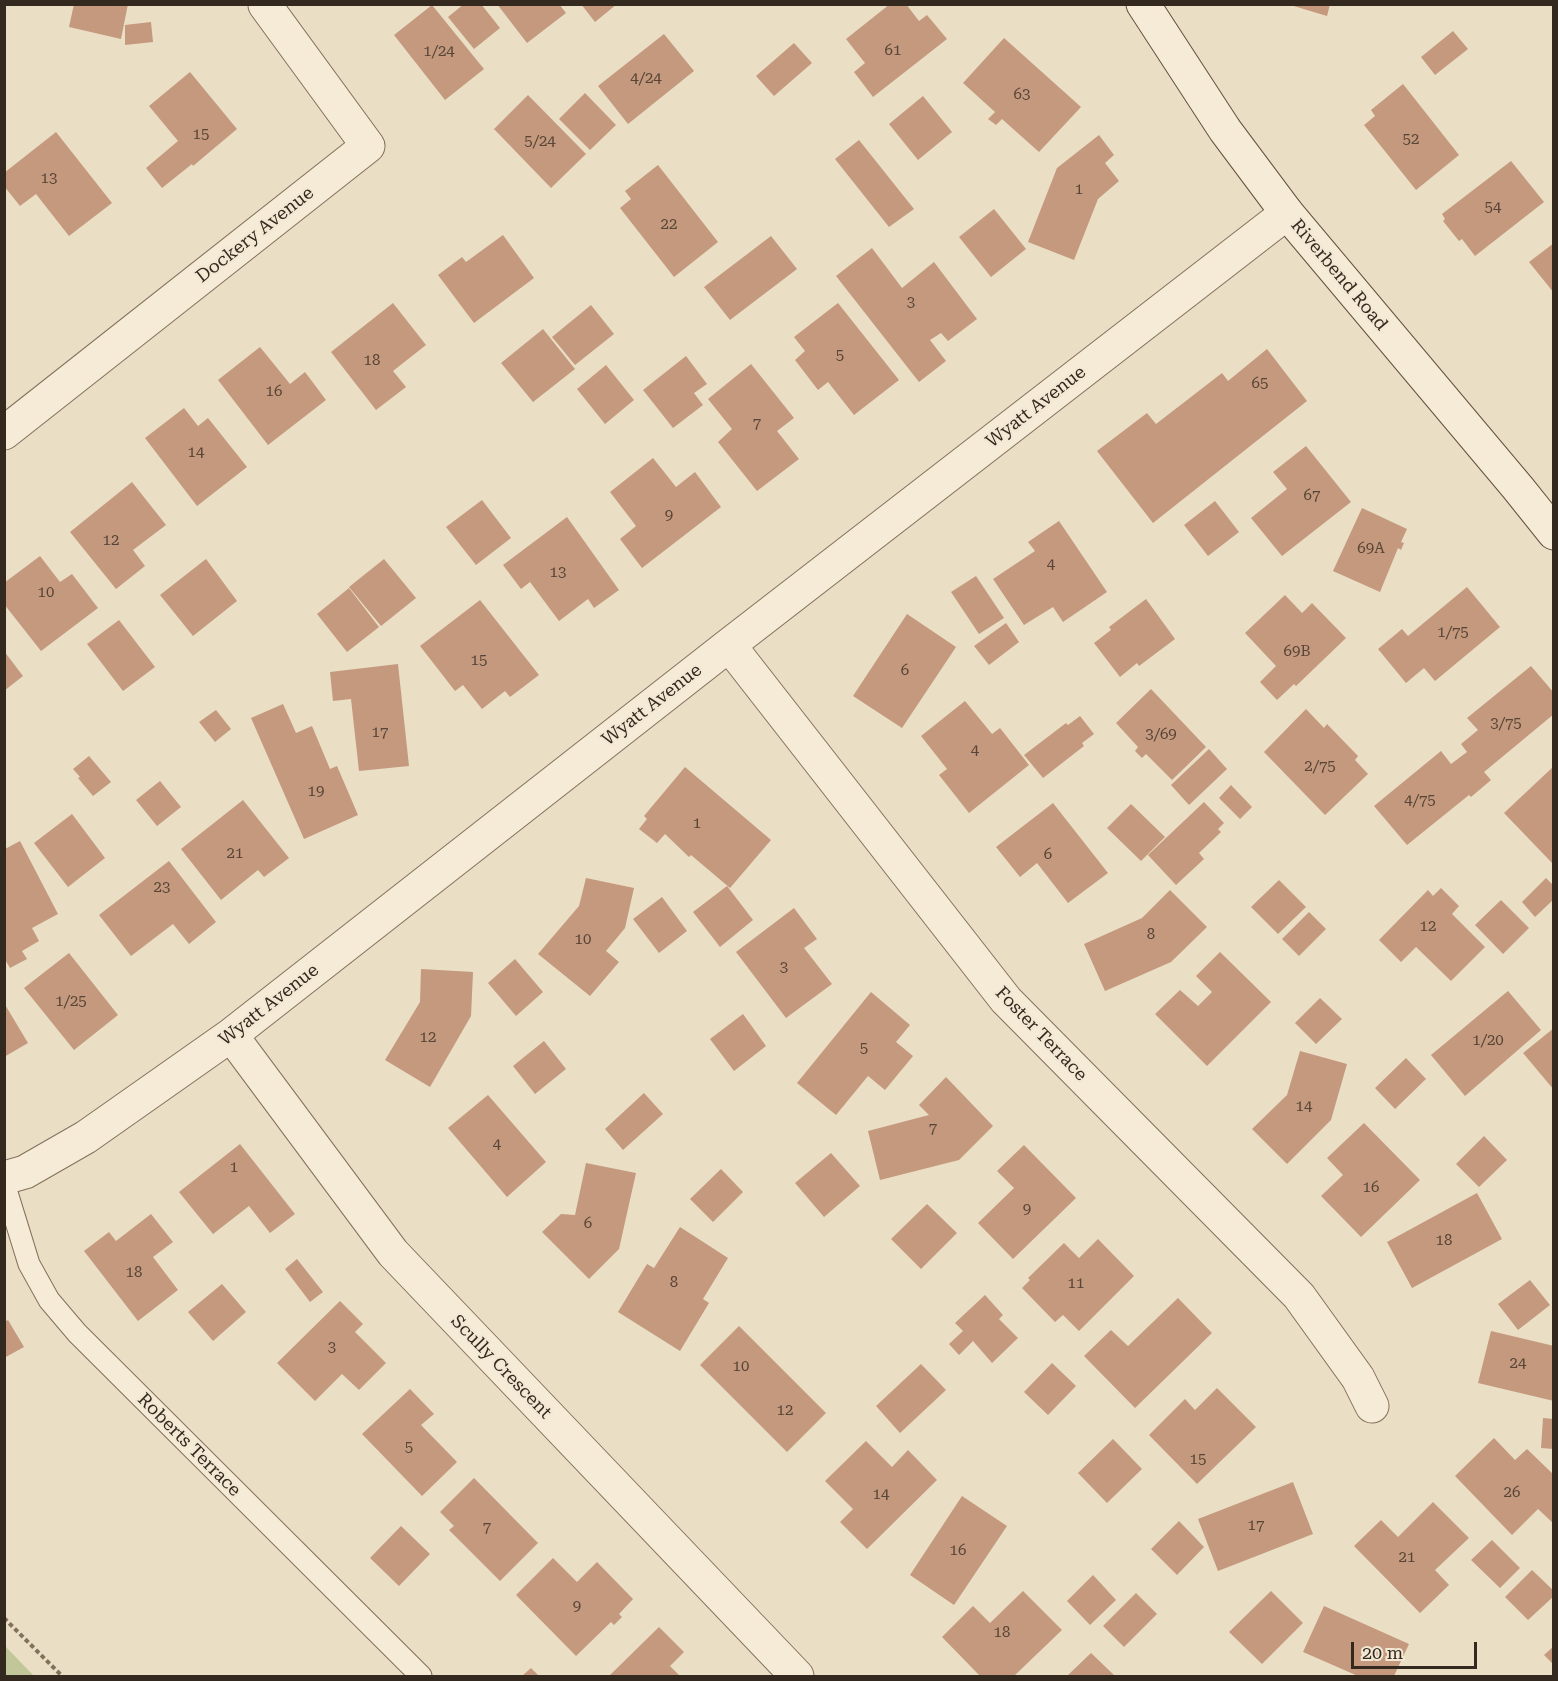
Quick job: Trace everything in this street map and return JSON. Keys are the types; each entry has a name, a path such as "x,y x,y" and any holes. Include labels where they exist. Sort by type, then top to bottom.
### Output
{"street":[{"name":"Riverbend Road","path":"1143,4 1225,130 1287,213 1554,533"},
{"name":"Dockery Avenue","path":"4,433 368,146 265,5"},
{"name":"Wyatt Avenue","path":"4,1180 25,1173 86,1137 231,1035 729,645 1287,213"},
{"name":"Foster Terrace","path":"729,645 1006,1000 1299,1296 1358,1378 1372,1406"},
{"name":"Scully Crescent","path":"231,1035 393,1253 797,1677"}],"lane":[{"name":"Roberts Terrace","path":"4,1180 29,1264 49,1300 77,1333 421,1677"}],"path":[{"path":"4,1618 62,1677"}],"green space":[{"path":"5,1646 34,1676 5,1676"}],"building":[{"path":"74,4 128,4 121,39 69,27"},
{"path":"464,4 481,4 500,28 474,49 448,17"},
{"path":"497,4 559,4 566,13 527,43"},
{"path":"581,4 617,4 595,22"},
{"path":"890,4 906,4 919,21 927,15 947,39 873,97 854,72 865,63 846,39"},
{"path":"1287,4 1330,4 1327,16"},
{"path":"432,5 484,69 445,100 394,35"},
{"path":"151,22 153,42 125,45 125,25"},
{"path":"1453,31 1468,49 1435,75 1421,57"},
{"path":"664,34 694,71 628,124 598,86"},
{"path":"1004,38 1081,107 1039,152 1002,119 996,125 988,119 995,112 963,83"},
{"path":"794,43 812,63 774,96 756,76"},
{"path":"190,72 237,129 193,166 192,164 162,188 146,168 178,141 149,106"},
{"path":"1403,84 1459,155 1416,190 1364,125 1375,116 1371,110"},
{"path":"585,93 616,125 590,150 559,119"},
{"path":"528,95 586,154 551,188 494,129"},
{"path":"923,96 952,132 918,160 889,124"},
{"path":"56,132 112,203 69,236 36,194 20,206 4,186 4,173"},
{"path":"1099,135 1114,155 1105,163 1119,181 1098,199 1074,260 1028,242 1057,168"},
{"path":"859,140 914,209 889,227 835,159"},
{"path":"1511,161 1544,202 1475,256 1462,239 1459,241 1443,221 1445,219 1442,214"},
{"path":"658,165 718,242 674,277 620,208 631,199 625,191"},
{"path":"994,209 1026,249 991,277 959,237"},
{"path":"503,235 534,278 474,323 438,275 462,257 466,262"},
{"path":"771,236 797,269 730,320 704,287"},
{"path":"1554,243 1554,293 1529,262"},
{"path":"872,248 902,288 934,262 977,319 948,341 941,333 930,340 946,361 919,382 836,276"},
{"path":"393,303 426,345 393,371 406,387 376,410 331,352"},
{"path":"838,303 899,380 854,415 828,382 818,390 795,360 805,351 794,337"},
{"path":"591,305 614,334 575,365 552,337"},
{"path":"543,329 575,369 533,402 501,363"},
{"path":"260,347 290,384 305,372 326,400 268,445 218,380"},
{"path":"1267,349 1307,401 1153,523 1097,451 1147,413 1156,424 1222,373 1228,381"},
{"path":"686,356 707,384 694,393 703,405 673,428 643,390"},
{"path":"751,364 794,418 777,431 799,459 757,491 718,442 732,429 708,399"},
{"path":"606,365 634,400 605,424 577,389"},
{"path":"184,408 198,426 208,418 247,467 197,506 145,438"},
{"path":"1306,446 1351,502 1282,556 1251,518 1287,489 1273,472"},
{"path":"653,458 676,487 695,472 721,507 642,568 620,539 636,526 610,492"},
{"path":"132,482 166,525 133,550 145,566 116,589 70,532"},
{"path":"482,500 511,538 476,565 446,527"},
{"path":"1215,501 1239,532 1208,556 1184,525"},
{"path":"1362,508 1407,529 1401,542 1404,543 1401,550 1398,548 1380,592 1333,571"},
{"path":"567,517 619,590 594,608 588,599 559,621 530,582 521,589 503,565"},
{"path":"1059,521 1107,592 1063,622 1053,607 1024,625 993,579 1035,551 1028,542"},
{"path":"40,556 60,582 72,574 98,608 41,651 4,604 4,583"},
{"path":"206,559 237,601 193,636 160,595"},
{"path":"384,559 416,598 381,626 349,587"},
{"path":"976,576 1004,618 979,634 951,592"},
{"path":"1467,587 1500,627 1435,681 1424,668 1406,683 1378,649 1402,629 1408,636"},
{"path":"349,588 379,627 347,652 317,614"},
{"path":"1285,595 1302,613 1312,603 1346,638 1296,686 1294,684 1277,700 1260,682 1276,666 1245,633"},
{"path":"1146,599 1175,639 1139,666 1137,663 1120,677 1094,643 1111,630 1109,627"},
{"path":"480,600 539,675 510,697 505,691 482,709 463,685 455,691 420,646"},
{"path":"907,614 956,647 902,728 853,696"},
{"path":"119,620 155,667 123,691 87,644"},
{"path":"1006,623 1019,642 989,665 974,646"},
{"path":"4,651 23,676 4,691"},
{"path":"398,664 409,766 359,771 351,699 333,701 330,672"},
{"path":"1531,666 1554,693 1554,714 1484,772 1491,780 1407,845 1374,806 1441,751 1451,764 1467,752 1461,744 1478,730 1467,718"},
{"path":"1151,689 1206,747 1172,780 1146,754 1142,758 1135,751 1138,747 1116,723"},
{"path":"965,701 992,734 1000,728 1029,765 969,813 939,775 947,769 921,736"},
{"path":"283,704 296,733 312,726 330,769 337,766 358,815 304,839 251,718"},
{"path":"1306,709 1324,728 1327,724 1358,756 1355,760 1368,774 1325,815 1264,752"},
{"path":"216,710 231,729 215,742 199,722"},
{"path":"1080,716 1094,734 1082,743 1084,746 1043,778 1024,755 1066,723 1068,725"},
{"path":"1209,749 1227,769 1189,805 1171,785"},
{"path":"89,756 111,782 93,796 73,769"},
{"path":"1554,766 1554,865 1504,813"},
{"path":"685,767 771,840 730,888 691,855 689,857 665,834 657,843 639,829 647,819 644,816"},
{"path":"160,781 181,807 157,826 136,800"},
{"path":"1231,785 1252,807 1240,819 1219,798"},
{"path":"243,800 289,858 264,877 258,870 221,900 181,849"},
{"path":"1204,802 1224,823 1218,829 1221,832 1199,853 1204,859 1176,885 1148,855"},
{"path":"1053,803 1108,873 1068,903 1037,863 1020,877 996,847"},
{"path":"1131,804 1165,837 1141,861 1107,828"},
{"path":"72,814 105,858 68,887 34,843"},
{"path":"20,841 58,914 32,928 39,941 22,951 27,959 10,968 4,958 5,849"},
{"path":"169,861 216,922 189,944 173,924 131,956 99,915"},
{"path":"586,878 634,888 625,928 606,951 619,962 590,996 538,954 579,906"},
{"path":"1546,878 1554,886 1554,899 1535,917 1522,902"},
{"path":"1279,880 1306,907 1278,934 1251,907"},
{"path":"727,886 753,920 720,947 693,912"},
{"path":"1441,888 1459,906 1452,914 1485,947 1451,981 1416,947 1401,962 1379,940 1428,890 1433,896"},
{"path":"1170,890 1207,927 1171,962 1105,991 1084,944 1142,918"},
{"path":"662,897 687,931 659,953 633,919"},
{"path":"1501,900 1529,928 1503,954 1475,925"},
{"path":"794,908 817,939 804,948 832,984 786,1018 736,952"},
{"path":"1309,912 1326,929 1299,956 1282,939"},
{"path":"1220,952 1271,1002 1207,1066 1155,1014 1180,990 1198,1006 1212,992 1196,976"},
{"path":"69,953 118,1015 74,1050 24,988"},
{"path":"515,959 543,992 516,1016 488,983"},
{"path":"421,969 473,972 471,1016 430,1087 385,1060 420,1002"},
{"path":"1508,991 1541,1030 1465,1096 1431,1055"},
{"path":"871,992 910,1025 896,1042 913,1056 885,1090 868,1076 836,1115 797,1083"},
{"path":"1320,998 1342,1019 1316,1044 1295,1023"},
{"path":"4,1003 28,1043 4,1057"},
{"path":"743,1014 766,1046 734,1071 710,1039"},
{"path":"1554,1028 1554,1090 1523,1053"},
{"path":"544,1041 566,1069 535,1094 513,1066"},
{"path":"1300,1051 1347,1064 1331,1120 1287,1164 1252,1129 1287,1095"},
{"path":"1406,1058 1426,1079 1395,1109 1375,1088"},
{"path":"946,1077 993,1126 959,1160 880,1180 868,1131 929,1115 919,1105"},
{"path":"644,1093 663,1114 623,1150 605,1129"},
{"path":"488,1095 546,1162 507,1197 448,1128"},
{"path":"1364,1123 1420,1180 1361,1237 1321,1196 1343,1175 1327,1158"},
{"path":"1484,1136 1507,1160 1479,1187 1456,1164"},
{"path":"240,1144 295,1214 270,1233 249,1206 213,1234 179,1192"},
{"path":"1024,1145 1076,1198 1013,1259 978,1223 1014,1188 997,1171"},
{"path":"831,1153 860,1186 824,1217 795,1183"},
{"path":"586,1163 636,1173 619,1249 589,1279 542,1232 561,1214 575,1215"},
{"path":"721,1169 743,1192 713,1222 690,1199"},
{"path":"1477,1193 1502,1239 1412,1288 1387,1242"},
{"path":"927,1204 957,1233 921,1269 891,1239"},
{"path":"151,1214 173,1242 153,1257 178,1290 138,1321 84,1251 109,1232 116,1241"},
{"path":"680,1227 728,1258 703,1299 709,1303 680,1351 618,1312 647,1264 654,1268"},
{"path":"1098,1239 1134,1276 1079,1331 1063,1315 1055,1322 1022,1288 1030,1280 1028,1278 1064,1243 1079,1258"},
{"path":"297,1259 323,1292 310,1302 285,1269"},
{"path":"1530,1280 1550,1305 1518,1330 1498,1304"},
{"path":"222,1284 246,1312 213,1341 188,1312"},
{"path":"985,1295 1003,1315 999,1319 1018,1338 992,1363 973,1341 959,1355 949,1344 963,1331 955,1323"},
{"path":"1178,1298 1212,1333 1135,1408 1084,1356 1111,1330 1128,1346"},
{"path":"340,1301 363,1324 355,1332 386,1363 359,1390 342,1374 315,1401 277,1363"},
{"path":"8,1320 24,1347 4,1358 4,1322"},
{"path":"739,1326 826,1413 787,1452 700,1365"},
{"path":"1491,1331 1554,1346 1554,1401 1478,1383"},
{"path":"1052,1363 1076,1386 1048,1415 1024,1392"},
{"path":"921,1364 946,1390 900,1433 876,1406"},
{"path":"1217,1388 1256,1427 1197,1484 1149,1435 1185,1399 1195,1410"},
{"path":"410,1389 434,1414 421,1425 457,1462 422,1496 362,1434"},
{"path":"1543,1418 1554,1419 1554,1449 1541,1448"},
{"path":"1494,1438 1515,1460 1527,1449 1554,1475 1554,1524 1538,1509 1512,1535 1455,1476"},
{"path":"1113,1439 1142,1469 1107,1503 1078,1473"},
{"path":"866,1441 892,1467 908,1450 937,1480 867,1549 840,1522 853,1509 825,1481"},
{"path":"474,1478 538,1543 500,1581 449,1530 454,1526 440,1512"},
{"path":"1293,1482 1313,1534 1218,1571 1198,1519"},
{"path":"962,1496 1007,1526 954,1605 910,1575"},
{"path":"1433,1502 1469,1538 1435,1570 1449,1585 1420,1613 1354,1546 1381,1520 1398,1537"},
{"path":"1179,1521 1204,1547 1177,1575 1151,1549"},
{"path":"401,1526 430,1554 399,1586 370,1558"},
{"path":"1492,1540 1520,1568 1500,1588 1471,1560"},
{"path":"553,1558 577,1582 597,1562 633,1599 619,1614 622,1617 614,1625 611,1622 576,1656 516,1595"},
{"path":"1532,1570 1554,1591 1554,1596 1528,1620 1505,1597"},
{"path":"1093,1575 1116,1600 1090,1625 1067,1601"},
{"path":"1023,1591 1062,1630 1014,1676 980,1676 942,1637 973,1606 990,1623"},
{"path":"1271,1591 1303,1623 1262,1664 1229,1632"},
{"path":"1136,1593 1157,1614 1124,1647 1103,1626"},
{"path":"1324,1606 1409,1644 1394,1676 1358,1676 1303,1652"},
{"path":"659,1627 684,1652 670,1666 680,1676 609,1676"},
{"path":"1554,1646 1554,1665 1544,1655"},
{"path":"1091,1653 1115,1676 1067,1676"},
{"path":"531,1668 539,1676 522,1676"}]}
